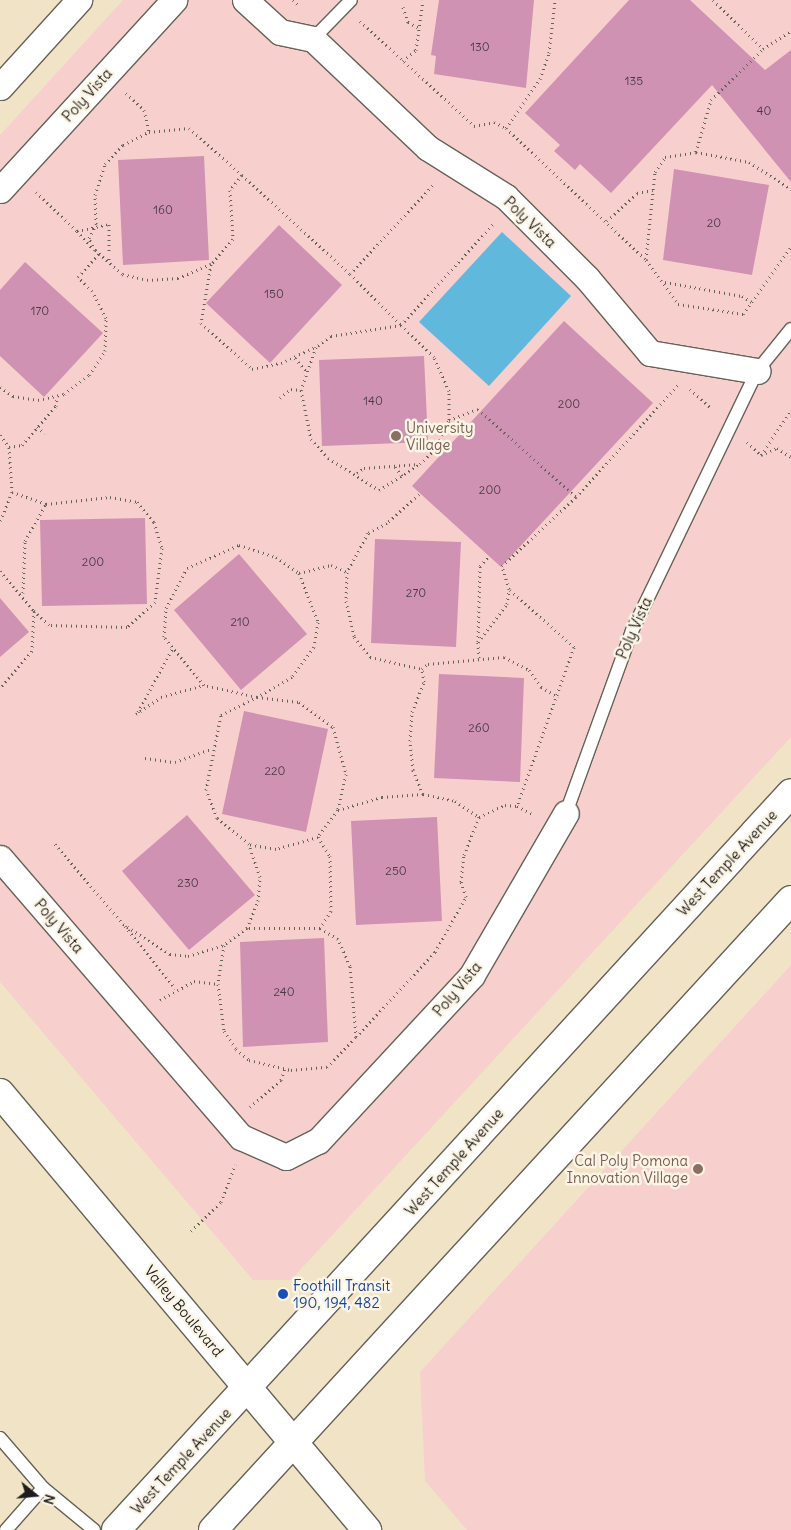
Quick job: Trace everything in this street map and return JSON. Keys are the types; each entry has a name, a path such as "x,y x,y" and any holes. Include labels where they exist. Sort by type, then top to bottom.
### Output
{"main road":[{"name":"West Temple Avenue","path":"116,1530 791,793"},
{"path":"213,1530 294,1444 791,900"},
{"name":"Valley Boulevard","path":"0,1093 367,1530"}],"street":[{"path":"0,86 80,0"},
{"name":"Poly Vista","path":"0,190 174,0"},
{"path":"245,0 280,32 313,39"},
{"name":"Poly Vista","path":"313,39 428,148 506,197 587,278 650,353 757,371"},
{"name":"Poly Vista","path":"0,858 240,1138 286,1157 318,1141 472,976 562,820"}],"lane":[{"path":"313,39 348,3"},
{"name":"Poly Vista","path":"562,820 632,631 757,371 791,329"},
{"path":"0,1438 44,1488 94,1530"},
{"path":"6,1530 44,1488"}],"path":[{"path":"403,60 416,50 422,0"},
{"path":"506,128 540,79 549,53 555,0"},
{"path":"713,0 763,49"},
{"path":"716,4 719,0"},
{"path":"348,3 403,60 474,126 494,122 506,128 608,221 646,260 664,282 678,304 743,314 791,247"},
{"path":"403,7 408,22 420,28"},
{"path":"696,152 711,100 763,49 791,31"},
{"path":"105,74 144,110 149,132"},
{"path":"95,250 89,238 96,224 95,195 105,164 123,145 149,132 189,128 350,274 434,356 449,391 449,420 435,449 404,478 380,490 370,488 357,473 328,458 311,439 301,390 306,371 316,347"},
{"path":"646,260 655,172 664,157 696,152 748,162 791,189"},
{"path":"28,196 36,191 99,254 122,274 148,280 178,278 211,264 233,239 230,190 242,175"},
{"path":"350,274 435,182 442,186"},
{"path":"608,221 636,193 653,190"},
{"path":"211,264 201,323 252,369 294,358 316,347 331,336 401,325 500,216"},
{"path":"77,231 96,224 109,224 109,262"},
{"path":"0,387 14,396 38,400 57,396 89,375 105,351 106,318 92,292 78,277 99,254"},
{"path":"664,282 742,296 752,302"},
{"path":"294,358 306,371"},
{"path":"673,379 682,381 710,406"},
{"path":"478,642 507,604 509,589 502,566 576,497 682,381"},
{"path":"280,398 291,389 301,390"},
{"path":"9,447 22,445 56,406 57,396"},
{"path":"449,420 478,409 576,497"},
{"path":"761,455 791,410"},
{"path":"37,427 45,433"},
{"path":"0,435 9,447 12,492 0,521"},
{"path":"744,439 761,455"},
{"path":"761,455 777,448 791,457"},
{"path":"357,473 364,468 420,464"},
{"path":"395,466 404,478"},
{"path":"0,571 23,593 34,611 48,626 127,627 155,602 162,571 162,548 154,522 137,502 110,497 46,504 12,492"},
{"path":"419,494 387,523 368,533 347,572 346,601 354,637 370,656 422,669"},
{"path":"23,593 24,541 46,504"},
{"path":"172,649 136,714 161,697 204,685 257,697 299,702 333,727 346,774 338,810 318,837 276,849 248,844 217,818 206,790 212,749 221,715 257,697 292,677 314,647 318,622 299,572 276,557 239,545 187,568 166,608 164,637 172,649 204,685"},
{"path":"479,658 480,566 489,556"},
{"path":"299,572 332,565 347,572"},
{"path":"509,589 574,647 558,697 517,806"},
{"path":"0,688 32,651 34,611"},
{"path":"422,669 428,664 479,658 512,661 529,670 541,687 558,697"},
{"path":"422,669 424,682 412,712 410,740 413,770 423,794"},
{"path":"145,758 174,762 212,749"},
{"path":"338,810 382,796 423,794 455,801 479,817"},
{"path":"224,945 218,984 224,1031 236,1049 249,1060 285,1068 327,1067 435,952 466,897 461,882 464,855 479,817 505,805 517,806 562,820"},
{"path":"318,837 330,856 331,911 320,928"},
{"path":"55,844 175,988"},
{"path":"123,924 170,954 188,956 224,945 247,928 258,902 260,877 248,844"},
{"path":"247,928 320,928 338,939 350,966 356,1037"},
{"path":"138,1018 175,988 194,980 218,984"},
{"path":"191,1231 210,1216 229,1187 246,1111 281,1080 285,1068"}],"shaded area":[{"name":"University Village","path":"123,0 791,0 791,737 291,1280 253,1280 0,982 0,135"},
{"name":"Cal Poly Pomona Innovation Village","path":"791,965 791,1530 467,1530 425,1481 420,1372"}],"water":[{"path":"502,232 571,296 489,386 419,322"}],"building":[{"path":"439,0 534,0 526,88 434,74 436,56 431,55"},
{"path":"629,0 690,0 765,70 791,50 791,182 712,85 611,193 580,164 575,170 554,151 560,145 525,113"},
{"path":"204,156 209,260 123,265 118,160"},
{"path":"674,169 769,185 752,275 663,260"},
{"path":"279,225 342,285 270,363 206,303"},
{"path":"25,262 103,333 44,397 0,356 0,290"},
{"path":"564,321 653,403 501,567 412,486"},
{"path":"424,356 428,442 322,446 319,360"},
{"path":"145,518 147,604 42,606 40,520"},
{"path":"375,539 461,542 456,647 371,643"},
{"path":"239,554 307,634 241,690 174,610"},
{"path":"0,598 29,632 0,657"},
{"path":"439,674 524,678 520,782 434,778"},
{"path":"244,711 328,729 306,832 222,814"},
{"path":"187,815 255,895 189,950 122,871"},
{"path":"437,817 442,921 356,925 351,821"},
{"path":"324,938 328,1042 243,1047 240,942"}],"place":[{"name":"University Village","path":"396,436"},
{"name":"Cal Poly Pomona Innovation Village","path":"698,1169"},
{"name":"Foothill Transit 190, 194, 482","path":"283,1294"}]}
